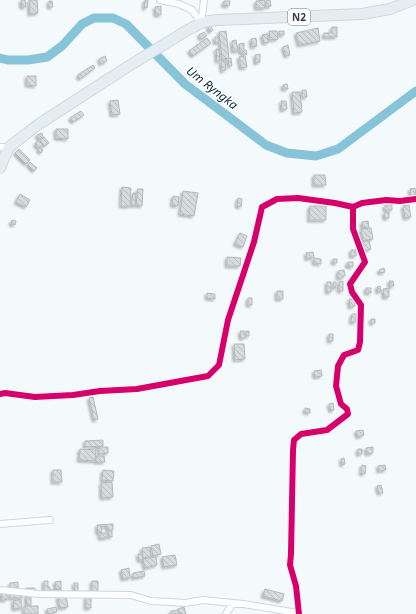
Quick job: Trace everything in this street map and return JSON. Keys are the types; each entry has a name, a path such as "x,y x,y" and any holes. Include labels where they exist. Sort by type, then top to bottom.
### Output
{"highway":[{"name":"N2","path":"0,168 4,147 124,69 201,23 218,20 362,14 390,9 413,0"}],"street":[{"path":"160,0 179,4 192,10 201,23"},
{"path":"201,23 204,0"},
{"path":"0,394 5,393 35,397 73,395 100,391 137,389 208,376 219,365 228,320 254,242 262,207 277,199 298,198 353,207 362,203 386,200 400,201 416,199"},
{"path":"0,590 39,594 131,595 151,601 185,603 203,600 299,613 296,586 290,565 294,440 300,434 328,430 348,414 347,409 341,404 336,386 338,366 344,355 358,350 360,342 361,305 352,292 350,284 365,262 353,229 353,207"},
{"path":"0,524 50,520"},
{"path":"226,614 233,603"}],"building":[{"path":"21,0 25,0 26,7 22,7"},
{"path":"29,0 37,0 38,13 30,14"},
{"path":"145,0 148,0 147,8 144,8"},
{"path":"265,0 265,8 256,8 256,1"},
{"path":"270,0 271,6 266,7 266,1"},
{"path":"49,1 52,1 53,7 49,7"},
{"path":"224,1 230,1 229,6 223,5"},
{"path":"161,6 161,15 156,15 155,7"},
{"path":"210,25 213,30 210,32 208,27"},
{"path":"332,27 337,27 337,37 324,37 324,33 332,33"},
{"path":"318,28 320,41 299,45 296,33"},
{"path":"226,31 229,58 222,59 219,32"},
{"path":"269,31 277,31 278,39 270,40"},
{"path":"279,31 284,31 284,35 279,35"},
{"path":"204,32 207,36 201,39 199,35"},
{"path":"267,34 269,42 264,43 262,35"},
{"path":"215,37 218,37 219,42 215,43"},
{"path":"207,38 211,43 193,56 189,51"},
{"path":"256,38 257,46 252,47 251,39"},
{"path":"236,40 238,51 233,51 232,41"},
{"path":"244,43 244,50 246,50 247,54 243,55 243,52 240,52 239,44"},
{"path":"288,45 290,55 286,56 283,47"},
{"path":"216,49 219,49 220,61 217,61"},
{"path":"260,54 260,62 256,63 255,55"},
{"path":"105,56 107,61 101,64 99,59"},
{"path":"245,56 247,67 241,68 239,57"},
{"path":"231,58 232,66 229,66 228,59"},
{"path":"225,60 226,70 222,71 221,61"},
{"path":"93,65 95,68 80,79 78,75"},
{"path":"27,76 36,76 36,86 27,85"},
{"path":"287,84 288,89 283,89 283,85"},
{"path":"302,90 306,90 307,97 302,97"},
{"path":"292,92 300,92 302,112 294,113"},
{"path":"118,100 120,114 112,115 110,101"},
{"path":"281,101 286,101 287,109 282,110"},
{"path":"81,111 84,115 73,122 70,118"},
{"path":"56,129 68,129 68,139 56,138"},
{"path":"42,133 43,137 39,139 37,135"},
{"path":"44,137 49,143 44,146 40,140"},
{"path":"39,140 43,145 38,148 35,144"},
{"path":"40,148 43,150 41,153 38,150"},
{"path":"19,149 30,160 26,164 15,153"},
{"path":"30,162 37,168 34,171 28,165"},
{"path":"314,175 325,175 326,185 314,185"},
{"path":"122,187 131,188 130,206 121,206"},
{"path":"415,188 416,195 411,196 410,189"},
{"path":"138,189 143,189 142,206 136,205"},
{"path":"183,191 198,193 194,216 180,214"},
{"path":"133,193 136,193 135,206 131,205"},
{"path":"20,194 30,200 26,207 16,202"},
{"path":"173,196 179,197 178,206 172,205"},
{"path":"238,198 242,199 241,207 237,206"},
{"path":"385,205 392,205 392,210 385,210"},
{"path":"409,205 411,217 405,218 403,206"},
{"path":"310,206 326,206 326,220 309,220"},
{"path":"389,212 389,218 385,218 384,213"},
{"path":"12,220 16,221 15,225 11,224"},
{"path":"368,221 369,227 363,228 362,222"},
{"path":"371,228 373,239 363,241 361,229"},
{"path":"240,233 247,236 243,247 235,244"},
{"path":"369,240 371,249 364,251 362,242"},
{"path":"351,250 356,250 356,256 351,256"},
{"path":"313,252 314,257 307,259 306,253"},
{"path":"227,257 241,258 240,266 227,266"},
{"path":"314,258 321,259 321,264 314,263"},
{"path":"333,259 337,259 337,263 333,263"},
{"path":"348,262 353,262 353,267 347,266"},
{"path":"384,268 385,272 380,273 379,270"},
{"path":"344,270 345,276 343,276 343,278 338,278 338,271"},
{"path":"343,281 343,291 339,291 339,282"},
{"path":"389,281 393,281 394,286 390,286"},
{"path":"327,282 331,282 331,292 327,292"},
{"path":"333,282 336,282 336,288 333,288"},
{"path":"380,286 381,291 378,292 377,287"},
{"path":"366,288 371,288 371,293 366,293"},
{"path":"389,288 389,297 384,297 383,289"},
{"path":"277,291 283,291 283,299 277,299"},
{"path":"207,293 215,294 215,299 207,298"},
{"path":"248,298 252,298 252,305 248,305"},
{"path":"349,299 354,299 355,306 350,307"},
{"path":"352,314 356,314 356,322 351,322"},
{"path":"371,319 375,319 375,323 371,323"},
{"path":"240,331 245,331 245,338 241,338"},
{"path":"246,331 249,331 249,336 246,336"},
{"path":"329,334 333,334 333,341 329,341"},
{"path":"234,344 244,344 245,359 235,360"},
{"path":"321,370 322,376 315,377 314,371"},
{"path":"93,397 98,419 94,420 89,398"},
{"path":"333,403 334,410 331,411 329,404"},
{"path":"305,408 310,409 310,413 305,412"},
{"path":"363,430 364,435 358,437 356,431"},
{"path":"103,440 103,446 85,447 85,441"},
{"path":"99,447 108,447 108,453 99,454"},
{"path":"373,447 373,453 367,454 366,448"},
{"path":"80,449 96,450 95,461 79,460"},
{"path":"358,449 362,449 362,454 358,454"},
{"path":"96,456 104,456 105,462 96,462"},
{"path":"344,458 345,464 342,465 341,459"},
{"path":"362,465 366,466 365,474 361,473"},
{"path":"385,465 386,470 379,471 378,466"},
{"path":"53,470 61,470 62,482 53,482"},
{"path":"103,470 114,471 113,481 102,480"},
{"path":"112,482 113,497 102,498 101,483"},
{"path":"381,485 383,493 379,493 377,486"},
{"path":"113,524 113,530 108,530 107,526 101,527 102,532 98,533 97,525"},
{"path":"108,531 112,531 112,537 109,537"},
{"path":"100,533 107,533 107,538 100,538"},
{"path":"159,544 161,554 153,556 151,546"},
{"path":"150,547 151,556 143,558 142,548"},
{"path":"138,554 142,554 143,560 139,560"},
{"path":"175,555 177,565 164,567 162,557"},
{"path":"156,557 157,565 145,568 143,559"},
{"path":"129,568 130,578 123,579 121,570"},
{"path":"144,571 145,576 133,578 133,573"},
{"path":"44,581 48,581 50,591 44,591"},
{"path":"61,581 61,589 56,589 55,582"},
{"path":"92,581 98,581 98,593 92,593"},
{"path":"18,582 18,588 10,588 10,583"},
{"path":"74,583 78,583 78,592 75,593"},
{"path":"26,588 35,588 35,592 26,592"},
{"path":"61,589 61,591 51,592 51,590"},
{"path":"265,589 284,594 282,601 263,596"},
{"path":"7,591 7,600 2,600 1,592"},
{"path":"10,593 22,593 22,598 10,598"},
{"path":"26,595 31,595 31,605 27,605"},
{"path":"66,595 68,607 60,608 58,597"},
{"path":"86,597 91,597 91,608 86,608"},
{"path":"21,599 22,608 14,609 13,601"},
{"path":"24,606 38,606 38,614 24,614"},
{"path":"56,607 57,612 48,614 47,609"},
{"path":"184,607 186,614 180,614 178,609"},
{"path":"178,610 178,614 171,614 171,611"}],"waterway":[{"name":"Um Ryngka","path":"0,58 8,60 28,60 47,57 62,46 82,24 94,18 113,18 126,24 185,84 266,145 287,153 316,156 338,149 416,91"}],"cycle path":[{"path":"0,394 5,393 35,397 73,395 100,391 137,389 208,376 219,365 228,320 254,242 262,207 277,199 298,198 353,207"},
{"path":"299,614 296,586 290,565 294,440 301,434 327,430 348,414 347,409 341,404 336,386 338,366 344,355 358,350 360,342 361,305 352,292 350,284 365,262 353,229 353,207 362,203 386,200 400,201 416,199"}]}
